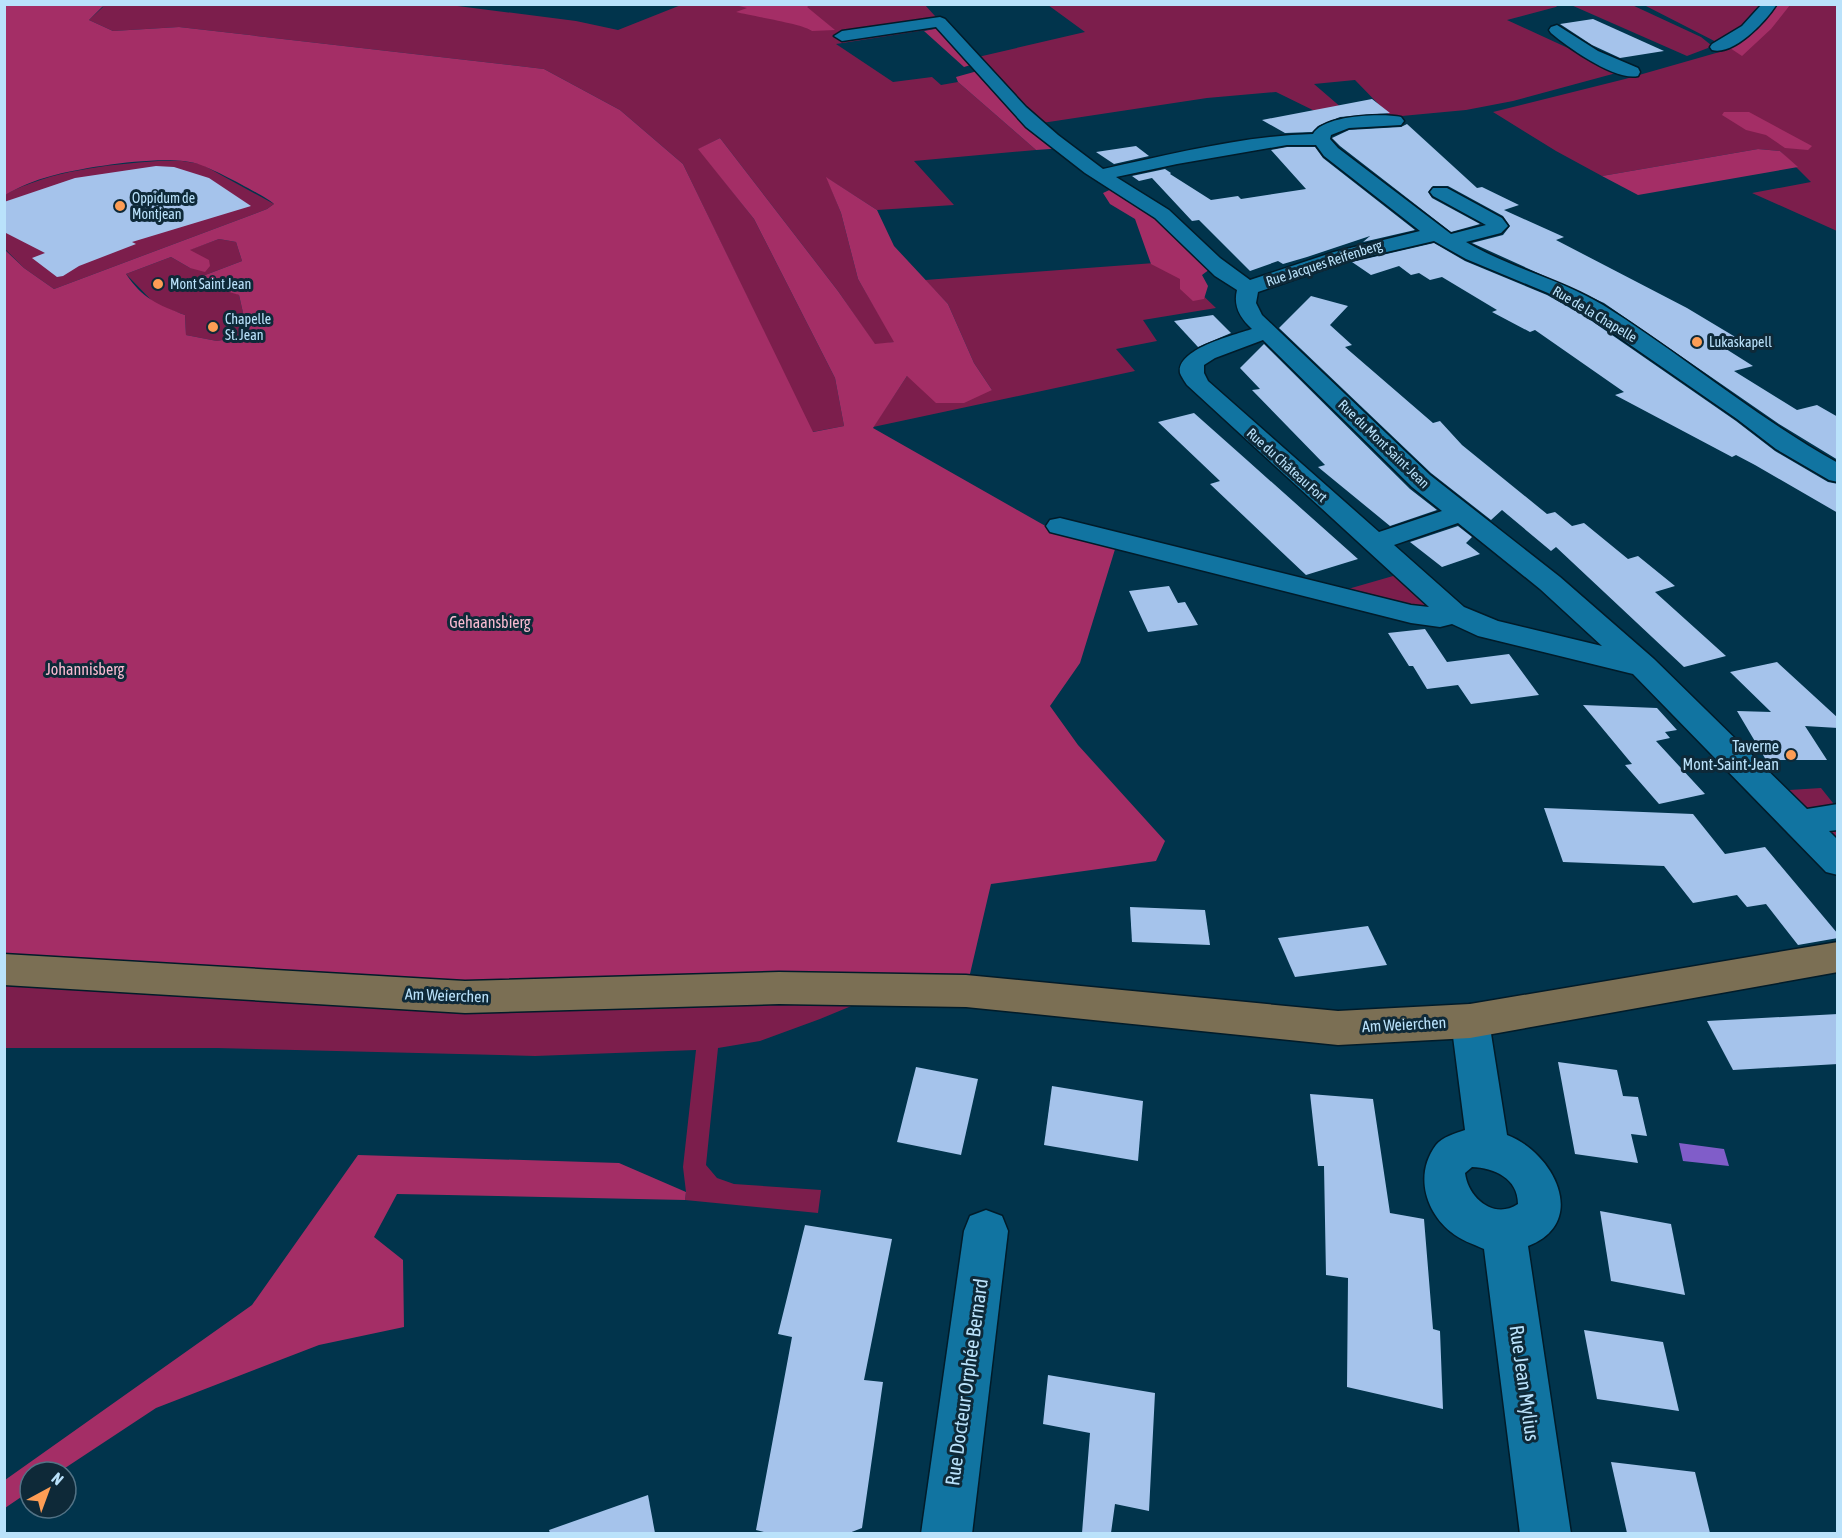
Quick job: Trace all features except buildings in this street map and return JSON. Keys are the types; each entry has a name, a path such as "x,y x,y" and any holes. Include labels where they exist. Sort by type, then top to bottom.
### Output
{"main road":[{"name":"Am Weierchen","path":"4,969 465,998 779,988 966,992 1338,1028 1470,1021 1838,957"}],"street":[{"path":"1718,47 1745,31 1758,20 1770,4"},
{"path":"842,36 940,22 1006,98 1034,124 1100,175 1162,213 1214,266 1228,278 1248,288"},
{"path":"1557,30 1593,56 1632,72"},
{"path":"1100,175 1178,158 1287,140 1322,139 1323,132 1346,123 1395,121"},
{"name":"Rue de la Chapelle","path":"1322,139 1338,158 1443,237 1473,255 1556,288 1595,310 1746,414 1785,444 1838,474"},
{"name":"Rue Jacques Reifenberg","path":"1248,288 1338,255 1387,242 1443,237 1494,229 1498,226 1495,222 1440,192"},
{"name":"Rue du Mont Saint-Jean","path":"1248,288 1245,303 1253,318 1421,481 1550,583 1643,666 1838,862"},
{"name":"Rue du Château Fort","path":"1267,331 1207,353 1193,363 1192,373 1199,385 1454,614 1489,629 1643,666"},
{"path":"1375,543 1461,513"},
{"name":"Rue du Château Fort","path":"1060,526 1411,614 1440,618 1454,614"},
{"path":"1801,823 1837,811"},
{"path":"1470,1021 1488,1148"},
{"path":"1467,1148 1488,1148 1511,1156 1529,1173 1539,1194 1538,1215 1532,1222 1525,1228 1504,1233 1480,1227 1460,1213 1447,1194 1444,1174 1451,1158 1467,1148"},
{"name":"Rue Docteur Orphée Bernard","path":"946,1533 986,1231"},
{"name":"Rue Jean Mylius","path":"1504,1233 1546,1533"}],"shaded area":[{"path":"95,4 442,4 576,21 618,30 681,5 925,5 945,27 836,44 893,82 932,77 941,85 958,82 1036,150 914,161 954,205 877,210 827,178 841,213 858,279 895,342 875,345 838,291 720,138 699,149 754,219 835,378 844,426 812,432 683,164 620,110 544,69 179,27 113,31 89,20 103,7"},
{"path":"1559,4 1556,7 1507,20 1620,72 1513,101 1466,110 1391,117 1355,80 1314,84 1350,115 1327,117 1276,92 1207,98 1042,123 978,57 1085,32 1048,5"},
{"path":"1571,5 1632,5 1701,37 1711,45 1687,56"},
{"path":"1644,5 1837,5 1837,231 1752,193 1811,182 1780,151 1758,149 1602,176 1493,112 1625,79 1730,49"},
{"path":"158,161 201,164 274,204 267,209 54,289 24,268 5,249 4,195 60,174 119,164"},
{"path":"219,239 236,242 242,261 200,277 239,295 248,335 217,341 186,335 185,315 156,305 126,274 171,257 190,268 189,250"},
{"path":"1168,262 1216,308 1143,320 1157,341 1116,349 1135,371 873,427 907,376 992,390 974,363 948,304 925,280"},
{"path":"1400,574 1429,604 1420,610 1341,591"},
{"path":"1821,788 1833,803 1837,818 1837,840 1789,790"},
{"path":"4,969 890,990 760,1041 718,1048 706,1165 717,1178 734,1184 821,1190 818,1213 685,1200 683,1167 696,1050 535,1056 217,1048 5,1048"},
{"path":"1679,1143 1724,1149 1729,1166 1683,1161"}],"green space":[{"name":"Gehaansbierg","path":"95,4 103,6 89,20 113,31 179,27 544,69 620,110 683,164 813,432 844,426 835,378 754,219 698,149 720,138 838,291 875,344 894,342 858,279 841,213 826,177 877,210 894,246 948,304 974,363 992,390 964,403 936,403 907,376 873,428 1049,528 1116,546 1080,663 1050,706 1078,745 1165,841 1156,861 991,884 966,991 465,997 5,969 4,249 24,268 54,289 267,209 274,204 207,167 169,160 105,165 66,172 33,182 5,195 5,5","holes":["219,239 236,242 242,261 200,277 197,282 239,295 248,335 217,341 186,335 185,315 151,300 126,274 171,257 190,268 205,272 210,266 209,260 190,250"]},
{"path":"735,5 810,5 807,7 835,30 812,31 789,23 736,12 747,8"},
{"path":"1766,5 1790,5 1771,29 1742,56 1718,40 1732,35 1745,26"},
{"path":"940,28 974,64 964,67 924,31"},
{"path":"981,70 1064,148 1036,150 958,82 956,77"},
{"path":"1724,112 1749,112 1812,146 1808,150 1785,148 1766,135 1746,130 1722,115"},
{"path":"1758,149 1780,151 1798,167 1638,195 1602,176"},
{"path":"1118,186 1214,266 1202,275 1208,286 1204,299 1193,301 1180,289 1180,279 1151,264 1135,219 1110,204 1103,193"},
{"path":"358,1155 619,1163 686,1192 685,1200 397,1194 374,1237 403,1260 404,1327 319,1345 156,1408 77,1460 33,1460 252,1305"},
{"path":"18,1471 18,1499 5,1508 5,1480"}],"place":[{"name":"Oppidum de Montjean","path":"120,206"},
{"name":"Mont Saint Jean","path":"158,284"},
{"name":"Chapelle St. Jean","path":"213,327"},
{"name":"Lukaskapell","path":"1697,342"},
{"name":"Taverne Mont-Saint-Jean","path":"1791,755"}],"park label":[{"name":"Johannisberg","path":"85,669"}]}
